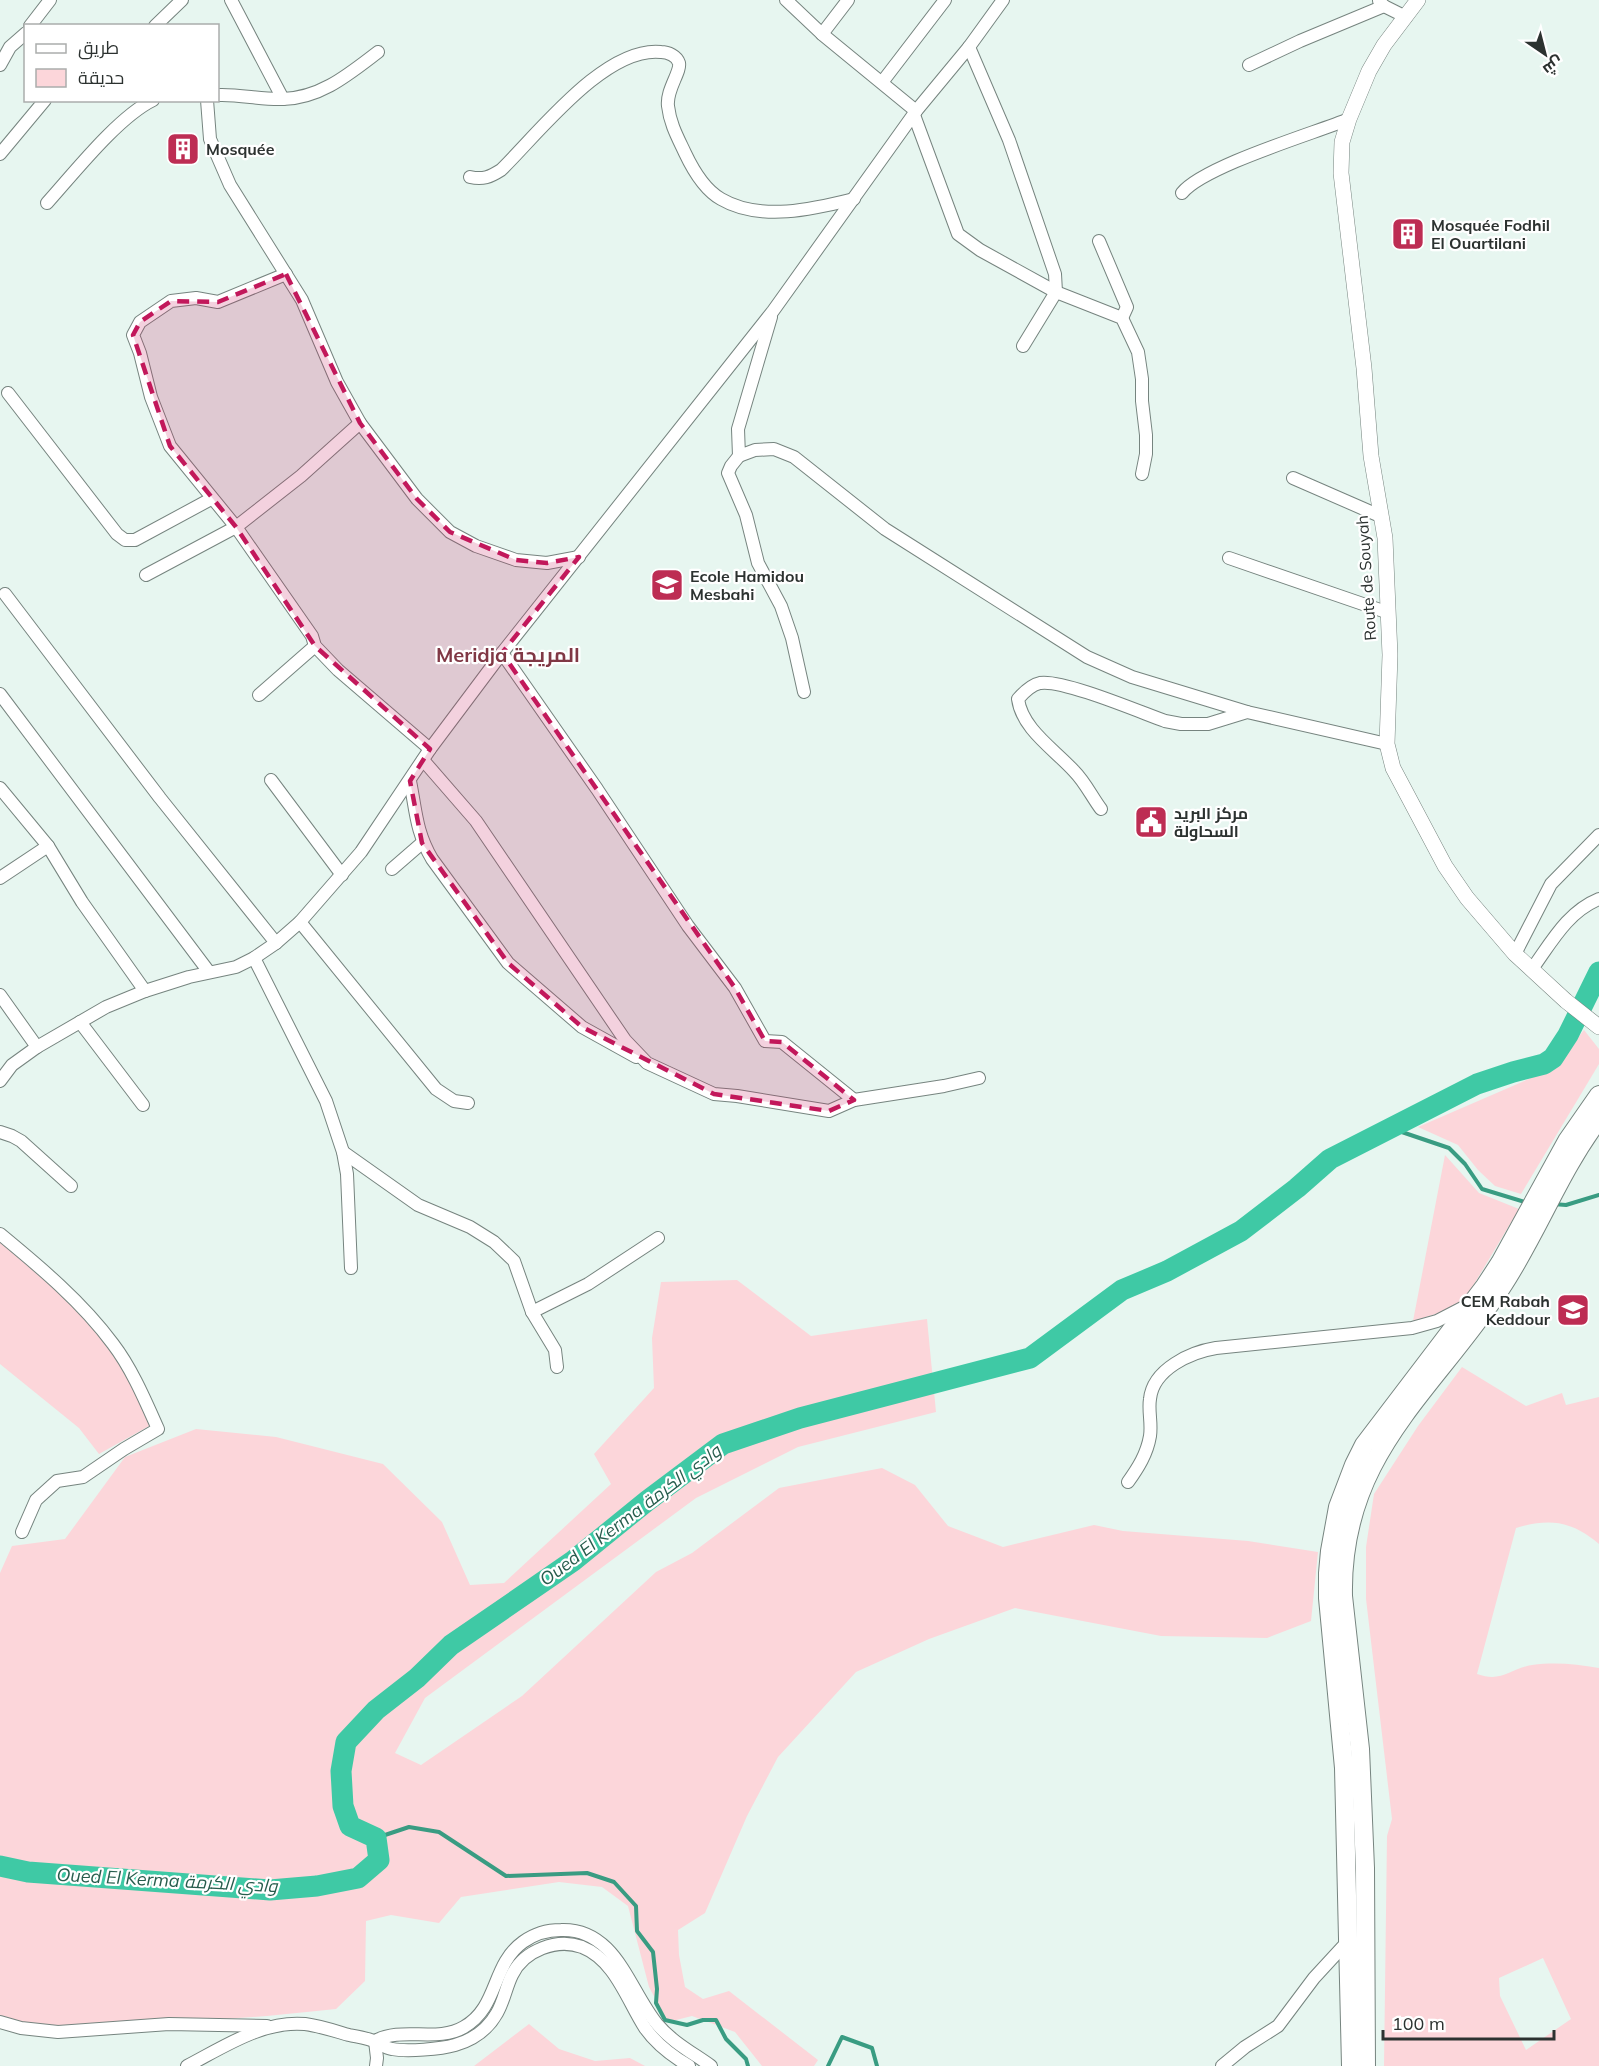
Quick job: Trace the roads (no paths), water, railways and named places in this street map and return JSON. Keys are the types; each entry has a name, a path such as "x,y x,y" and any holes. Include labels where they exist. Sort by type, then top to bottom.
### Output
{"highway":[{"path":"1366,2066 1365,1868 1360,1749 1343,1596 1348,1532 1360,1491 1379,1452 1403,1416 1500,1289 1530,1221 1599,1095"},
{"path":"1551,1182 1599,1119"},
{"path":"1352,2066 1341,1727 1329,1598 1333,1529 1345,1485 1364,1445 1472,1303 1530,1221"}],"main road":[{"name":"Route de Souyah","path":"1418,0 1384,45 1369,71 1342,142 1341,173 1364,368 1371,456 1385,538 1390,655 1387,744 1393,768 1445,866 1467,898 1515,954 1566,1001 1599,1027"}],"street":[{"path":"32,24 50,0"},
{"path":"157,24 182,0"},
{"path":"231,0 283,99"},
{"path":"786,0 822,34 883,81 915,113 951,220 958,234 980,250 1056,292 1122,318 1138,352 1143,379 1142,401 1146,454 1142,474"},
{"path":"822,34 848,0"},
{"path":"883,81 945,0"},
{"path":"0,1081 12,1065 37,1047 105,1007 145,991 209,972 236,967 276,943 300,922 361,852 427,754 502,653 772,310 855,199 915,113 969,47 1003,0"},
{"path":"1249,65 1381,3 1406,17"},
{"path":"0,65 10,47 24,35"},
{"path":"0,37 10,47"},
{"path":"969,47 1009,140 1055,274 1056,292 1023,346"},
{"path":"470,177 479,179 489,177 501,170 592,79 628,59 652,51 665,52 674,56 679,63 679,70 669,90 668,105 672,127 689,161 704,184 720,199 741,208 795,211 855,199"},
{"path":"219,95 283,99 311,95 332,86 378,52"},
{"path":"0,154 43,102"},
{"path":"47,203 111,133 150,102"},
{"path":"207,102 210,139 230,185 302,300 337,382 360,423 417,499 450,532 476,546 516,560 547,563 579,557"},
{"path":"1182,193 1196,181 1240,160 1349,119"},
{"path":"1099,241 1127,307 1122,318"},
{"path":"286,274 218,302 196,298 171,301 140,322 134,335 151,397 170,446 236,527 312,636 315,646 427,754 625,1040 647,1063"},
{"path":"740,456 738,429 772,310"},
{"path":"9,393 117,534 125,540 135,540 212,499"},
{"path":"146,575 236,527 301,476 360,423"},
{"path":"804,692 792,638 781,606 758,563 746,515 728,474 731,466 740,456 755,450 774,449 794,457 885,529 1087,657 1132,677 1247,712 1387,744"},
{"path":"1293,478 1380,516"},
{"path":"1229,558 1389,613"},
{"path":"4,594 160,798 276,943"},
{"path":"259,695 315,646"},
{"path":"502,653 597,789 688,926 735,988 765,1041 782,1042 854,1100"},
{"path":"1101,809 1075,771 1032,728 1020,712 1018,699 1027,689 1041,683 1066,685 1165,721 1181,724 1208,724 1247,712"},
{"path":"0,694 209,972"},
{"path":"271,780 342,874"},
{"path":"410,781 416,822 422,843 508,963 582,1027 647,1063 714,1094 829,1112 854,1100 944,1086 979,1078"},
{"path":"0,788 48,846 82,903 145,991"},
{"path":"1515,954 1551,884 1599,835"},
{"path":"392,869 422,843"},
{"path":"0,878 48,846"},
{"path":"1532,969 1571,917 1599,899"},
{"path":"300,922 436,1089 454,1101 468,1103"},
{"path":"254,958 326,1101 344,1152 351,1268"},
{"path":"0,995 37,1047"},
{"path":"80,1022 143,1105"},
{"path":"0,1132 21,1141 70,1186"},
{"path":"344,1152 418,1205 470,1227 494,1242 514,1261 532,1312 555,1350 557,1367"},
{"path":"0,1234 63,1290 113,1344 138,1386 158,1429 83,1477 57,1481 36,1500 22,1532"},
{"path":"532,1312 588,1284 658,1238"},
{"path":"1128,1482 1141,1464 1148,1445 1151,1425 1150,1399 1153,1387 1162,1375 1184,1358 1197,1352 1216,1348 1412,1328 1437,1321 1472,1303"},
{"path":"375,2041 383,2037 399,2035 446,2034 463,2028 477,2018 488,2005 499,1972 521,1943 536,1934 569,1929 586,1934 604,1945 617,1959 656,2022 669,2036 711,2066"},
{"path":"1222,2066 1245,2047 1278,2026 1314,1978 1349,1940"},
{"path":"0,2022 21,2028 58,2032 169,2024 271,2026 304,2024 375,2041 393,2050 436,2049 471,2039 486,2028 497,2013 512,1973 525,1958 542,1947 562,1944 581,1947 598,1956 611,1971 653,2038 681,2065 699,2057"},
{"path":"191,2065 228,2044 271,2026"},
{"path":"375,2041 376,2066"}],"waterway":[{"name":"Oued El Kerma وادي الكرمة","path":"0,1866 28,1872 270,1890 317,1886 358,1878 379,1860 376,1838 350,1826 343,1806 341,1771 346,1742 376,1710 417,1678 451,1645 573,1561 723,1444 800,1418 1030,1358 1122,1290 1167,1271 1241,1231 1330,1159 1477,1084 1544,1064 1553,1058 1568,1035 1599,972"},
{"path":"1390,1128 1449,1148 1465,1164 1482,1189 1528,1203"},
{"path":"1553,1204 1566,1205 1599,1195"},
{"path":"376,1838 409,1827 439,1832 506,1876 587,1873 614,1882 636,1906 637,1931 653,1952 657,1989 656,2003 665,2020 687,2025 703,2020 716,2020 726,2039 746,2059 748,2066"},
{"path":"828,2066 842,2037 872,2048 877,2066"}],"place":[{"name":"Mosquée","path":"183,149"},
{"name":"Mosquée Fodhil El Ouartilani","path":"1408,234"},
{"name":"Ecole Hamidou Mesbahi","path":"667,585"},
{"name":"مركز البريد السحاولة","path":"1151,822"},
{"name":"CEM Rabah Keddour","path":"1573,1310"}],"district":[{"name":"Meridja المريجة","path":"508,654"}]}
